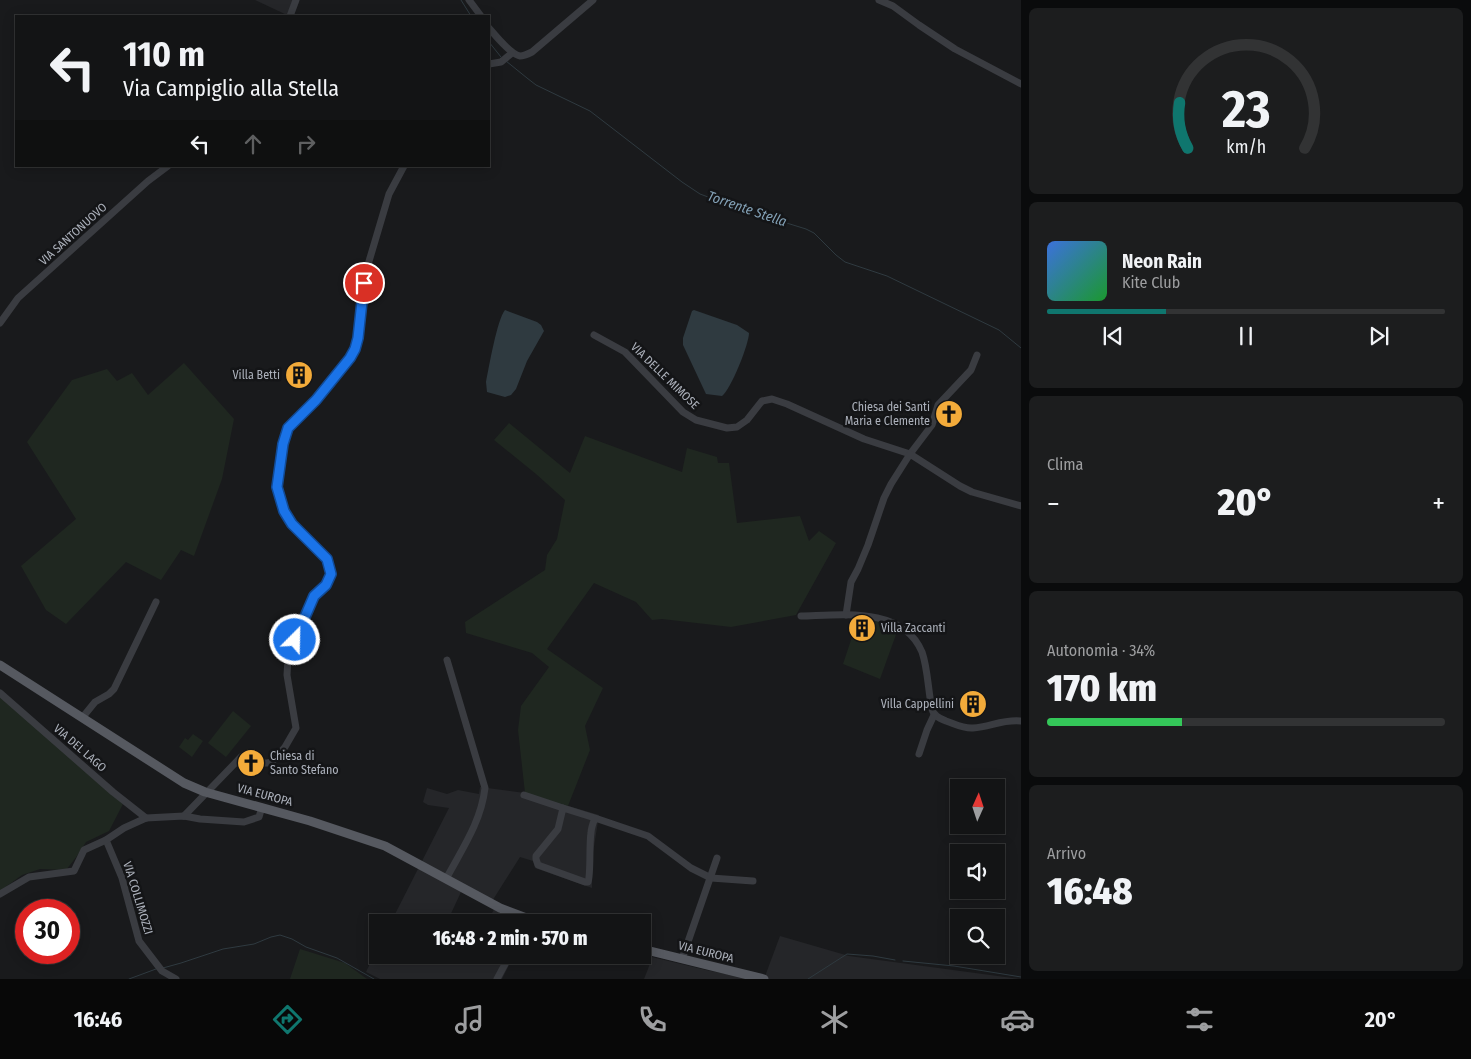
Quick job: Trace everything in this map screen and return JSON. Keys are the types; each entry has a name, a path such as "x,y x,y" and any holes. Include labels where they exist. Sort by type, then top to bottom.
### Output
{"main road":[{"name":"VIA EUROPA","path":"0,665 184,783 205,792 310,821 385,846 514,914"},
{"name":"VIA EUROPA","path":"651,951 764,979"}],"street":[{"path":"290,15 296,0"},
{"path":"469,0 480,15"},
{"path":"490,29 510,54 519,56 532,52 593,0"},
{"path":"879,0 893,6 955,49 1021,84"},
{"path":"490,64 501,62 510,54"},
{"name":"VIA SANTONUOVO","path":"0,324 18,298 148,181 167,167"},
{"path":"184,816 240,757 247,754 263,763 272,762 285,747 296,728 287,675 288,659 314,596 326,585 331,574 327,559 292,524 284,511 277,487 283,444 288,428 316,400 355,349 367,268 389,194 403,167"},
{"name":"VIA DELLE MIMOSE","path":"594,335 625,352 683,412 696,420 727,428 737,427 747,420 762,402 772,399 864,440 910,454"},
{"path":"846,615 851,582 862,561 884,498 891,484 910,454 932,425 938,404 971,370 977,355"},
{"path":"910,454 972,492 1021,506"},
{"path":"82,718 95,702 110,694 114,689 156,602"},
{"path":"801,616 846,615 879,617 895,624 913,637 923,656 934,715 919,754"},
{"path":"446,879 478,821 485,788 447,660"},
{"name":"VIA DEL LAGO","path":"0,693 146,818"},
{"path":"934,715 968,728 1006,720 1021,720"},
{"path":"524,795 648,836 692,868 711,878 753,881"},
{"path":"0,894 29,877 74,870 84,850 146,818 184,816 244,822 259,816 262,807"},
{"path":"563,808 558,829 536,859 538,865 542,867 585,882 588,882 590,878 591,832 595,818"},
{"name":"VIA COLLIMOZZI","path":"106,840 122,878 139,941 160,969 176,979"},
{"path":"682,959 717,858"},
{"path":"496,979 505,964"}],"shaded area":[{"path":"255,0 293,0 287,15"},
{"path":"505,310 537,322 544,331 527,361 516,389 511,395 505,397 487,392 486,382 496,333"},
{"path":"694,310 737,325 749,333 739,366 730,385 722,396 706,394 683,345 683,338"},
{"path":"184,363 234,419 222,479 194,556 181,550 161,580 126,562 66,624 46,610 21,566 76,519 27,442 72,380 107,369 117,381 132,373 148,395"},
{"path":"509,423 570,473 585,436 682,472 687,448 717,457 718,463 729,463 737,523 800,516 809,541 819,531 836,543 796,615 731,627 662,619 652,620 636,602 594,583 547,649 603,688 585,726 590,750 568,806 525,793 518,730 521,706 549,667 532,653 466,633 465,622 545,570 547,555 557,539 565,500 494,440"},
{"path":"865,618 876,618 898,629 880,679 843,664 852,637 872,636 872,623 865,623"},
{"path":"0,697 123,804 109,831 86,842 66,870 40,869 22,875 0,891"},
{"path":"233,711 251,726 226,757 208,743"},
{"path":"193,734 203,741 192,757 179,747 185,738 188,740"},
{"path":"480,787 525,793 599,815 592,859 592,888 535,868 533,861 520,857 489,906 461,892 451,914 395,914 449,808 428,805 423,802 427,788 447,794 458,790 479,794"},
{"path":"494,909 507,914 492,914"},
{"path":"780,936 849,956 1019,979 764,979"},
{"path":"300,949 345,963 367,979 290,979"},
{"path":"652,957 753,979 644,979"},
{"path":"370,964 510,964 502,979 380,979 366,972"}],"waterway":[{"name":"Torrente Stella","path":"461,0 470,15"},
{"name":"Torrente Stella","path":"490,43 501,57"},
{"name":"Torrente Stella","path":"506,61 536,85 590,111 700,194 806,229 814,233 845,262 887,276 999,330 1021,348"},
{"path":"163,968 223,949 254,944 280,935 337,958 374,979"},
{"path":"808,979 847,954 895,960"},
{"path":"903,961 954,966 1021,977"},
{"path":"129,979 156,969"}],"place":[{"name":"Villa Betti","path":"299,375"},
{"name":"Chiesa dei Santi Maria e Clemente","path":"949,414"},
{"name":"Villa Zaccanti","path":"862,628"},
{"name":"Villa Cappellini","path":"973,704"},
{"name":"Chiesa di Santo Stefano","path":"251,763"}],"route":[{"path":"295,640 314,596 326,585 331,574 327,559 292,524 284,511 277,487 283,444 291,423 316,400 355,349 364,283"}]}
